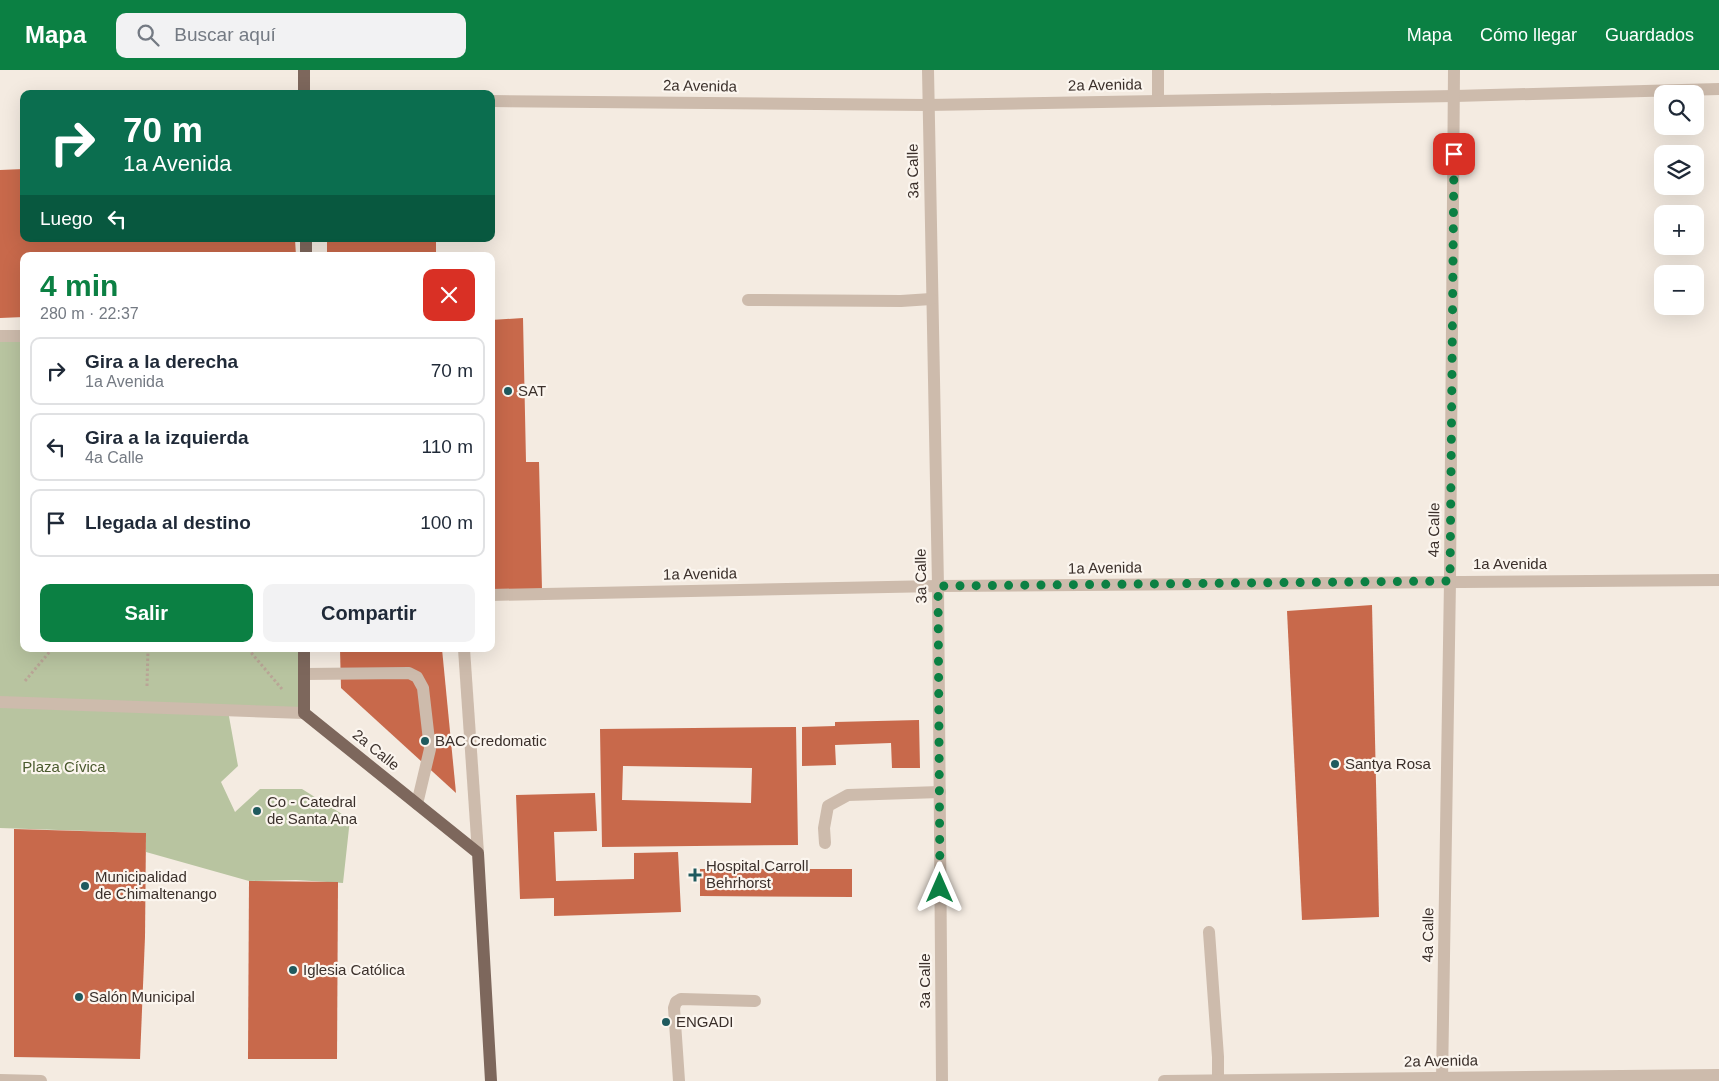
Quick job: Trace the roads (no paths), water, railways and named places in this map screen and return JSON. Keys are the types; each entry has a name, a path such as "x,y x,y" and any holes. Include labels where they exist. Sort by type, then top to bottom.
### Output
{"main road":[{"path":"304,70 304,90"},
{"path":"304,652 304,713"},
{"name":"2a Calle","path":"304,713 478,853"},
{"path":"478,853 491,1081"}],"street":[{"name":"3a Calle","path":"928,70 938,586 942,1081"},
{"path":"1158,70 1158,101"},
{"name":"4a Calle","path":"1442,1079 1450,581 1454,70"},
{"name":"2a Avenida","path":"495,101 928,105 1455,96 1719,89"},
{"path":"748,300 931,300"},
{"path":"0,336 20,336"},
{"name":"1a Avenida","path":"495,595 938,586 1719,580"},
{"path":"464,652 478,853"},
{"path":"304,674 409,673 417,677 423,688 430,749 416,804"},
{"path":"4,702 304,713"},
{"path":"825,843 824,828 828,806 848,795 940,792"},
{"path":"1209,932 1218,1080"},
{"path":"679,1081 674,1008 676,1002 681,999 755,1001"},
{"name":"2a Avenida","path":"1164,1081 1719,1075"},
{"path":"0,1080 41,1081"}],"place":[{"name":"SAT","path":"508,391"},
{"name":"BAC Credomatic","path":"425,741"},
{"name":"Santya Rosa","path":"1335,764"},
{"name":"Co - Catedral de Santa Ana","path":"257,811"},
{"name":"Hospital Carroll Behrhorst","path":"695,875"},
{"name":"Municipalidad de Chimaltenango","path":"85,886"},
{"name":"Iglesia Católica","path":"293,970"},
{"name":"Salón Municipal","path":"79,997"},
{"name":"ENGADI","path":"666,1022"}],"park label":[{"name":"Plaza Cívica","path":"64,767"}]}
